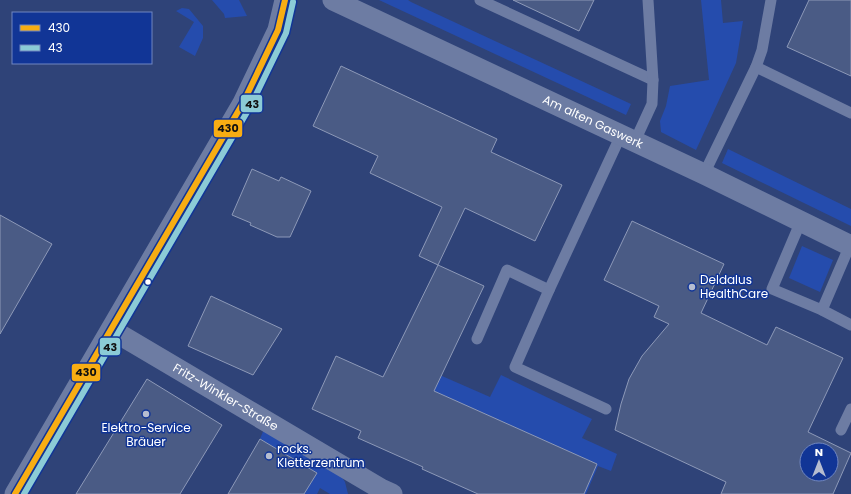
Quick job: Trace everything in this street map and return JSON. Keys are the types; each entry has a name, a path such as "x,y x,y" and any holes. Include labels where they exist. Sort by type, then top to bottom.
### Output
{"street":[{"path":"14,494 112,330 243,103 278,30 285,0"},
{"name":"Am alten Gaswerk","path":"333,0 704,174 851,246"},
{"name":"Fritz-Winkler-Straße","path":"112,330 384,492"}],"lane":[{"path":"480,0 653,80"},
{"path":"606,409 515,367 549,290 628,138 652,104 653,80 648,0"},
{"path":"704,174 756,67 762,50 771,0"},
{"path":"756,67 851,113"},
{"path":"801,221 772,288 822,310 851,325"},
{"path":"822,310 851,246"},
{"path":"477,339 507,270 549,290"},
{"path":"841,430 851,409"}],"shaded area":[{"path":"212,0 239,0 247,16 225,18 224,14"},
{"path":"379,0 408,0 631,104 626,115"},
{"path":"701,0 721,0 723,23 743,21 736,63 696,150 661,132 660,121 666,106 670,86 709,80"},
{"path":"182,8 189,9 203,26 203,38 195,56 179,47 194,22 176,11"},
{"path":"728,149 851,209 851,226 722,163"},
{"path":"802,246 833,260 820,292 789,278"},
{"path":"394,355 490,397 501,375 592,419 582,438 617,454 611,471 598,466 586,494 584,494 597,464 386,371"},
{"path":"264,429 338,471 345,482 348,494 330,494 320,488 317,494 304,494 317,473 260,439"}],"building":[{"path":"513,0 594,0 579,31"},
{"path":"809,0 851,0 851,76 787,47"},
{"path":"341,66 497,139 491,152 562,185 535,241 465,208 438,265 419,256 442,207 370,173 378,156 313,126"},
{"path":"252,169 279,181 281,177 311,191 290,237 277,237 232,215"},
{"path":"0,215 52,244 0,334"},
{"path":"632,221 724,264 701,313 767,345 776,327 843,358 808,432 828,442 799,442 799,482 838,482 833,494 721,494 726,482 615,430 629,379 642,356 669,324 654,317 659,306 604,280"},
{"path":"438,265 484,286 434,391 597,464 584,494 478,494 422,469 423,467 358,438 361,431 312,409 336,356 383,377"},
{"path":"211,296 282,329 253,375 188,346"},
{"path":"147,379 222,425 180,494 76,494"},
{"name":"rocks. Kletterzentrum","path":"260,439 317,473 304,494 228,494"},
{"path":"839,447 851,453 839,480"}],"transit line":[{"name":"430","path":"15,494 243,103 278,30 285,0"},
{"name":"43","path":"24,494 250,107 286,33 293,2"}],"place":[{"name":"Deldalus HealthCare","path":"692,287"},
{"name":"Elektro-Service Bräuer","path":"146,414"},
{"name":"rocks. Kletterzentrum","path":"269,456"}]}
